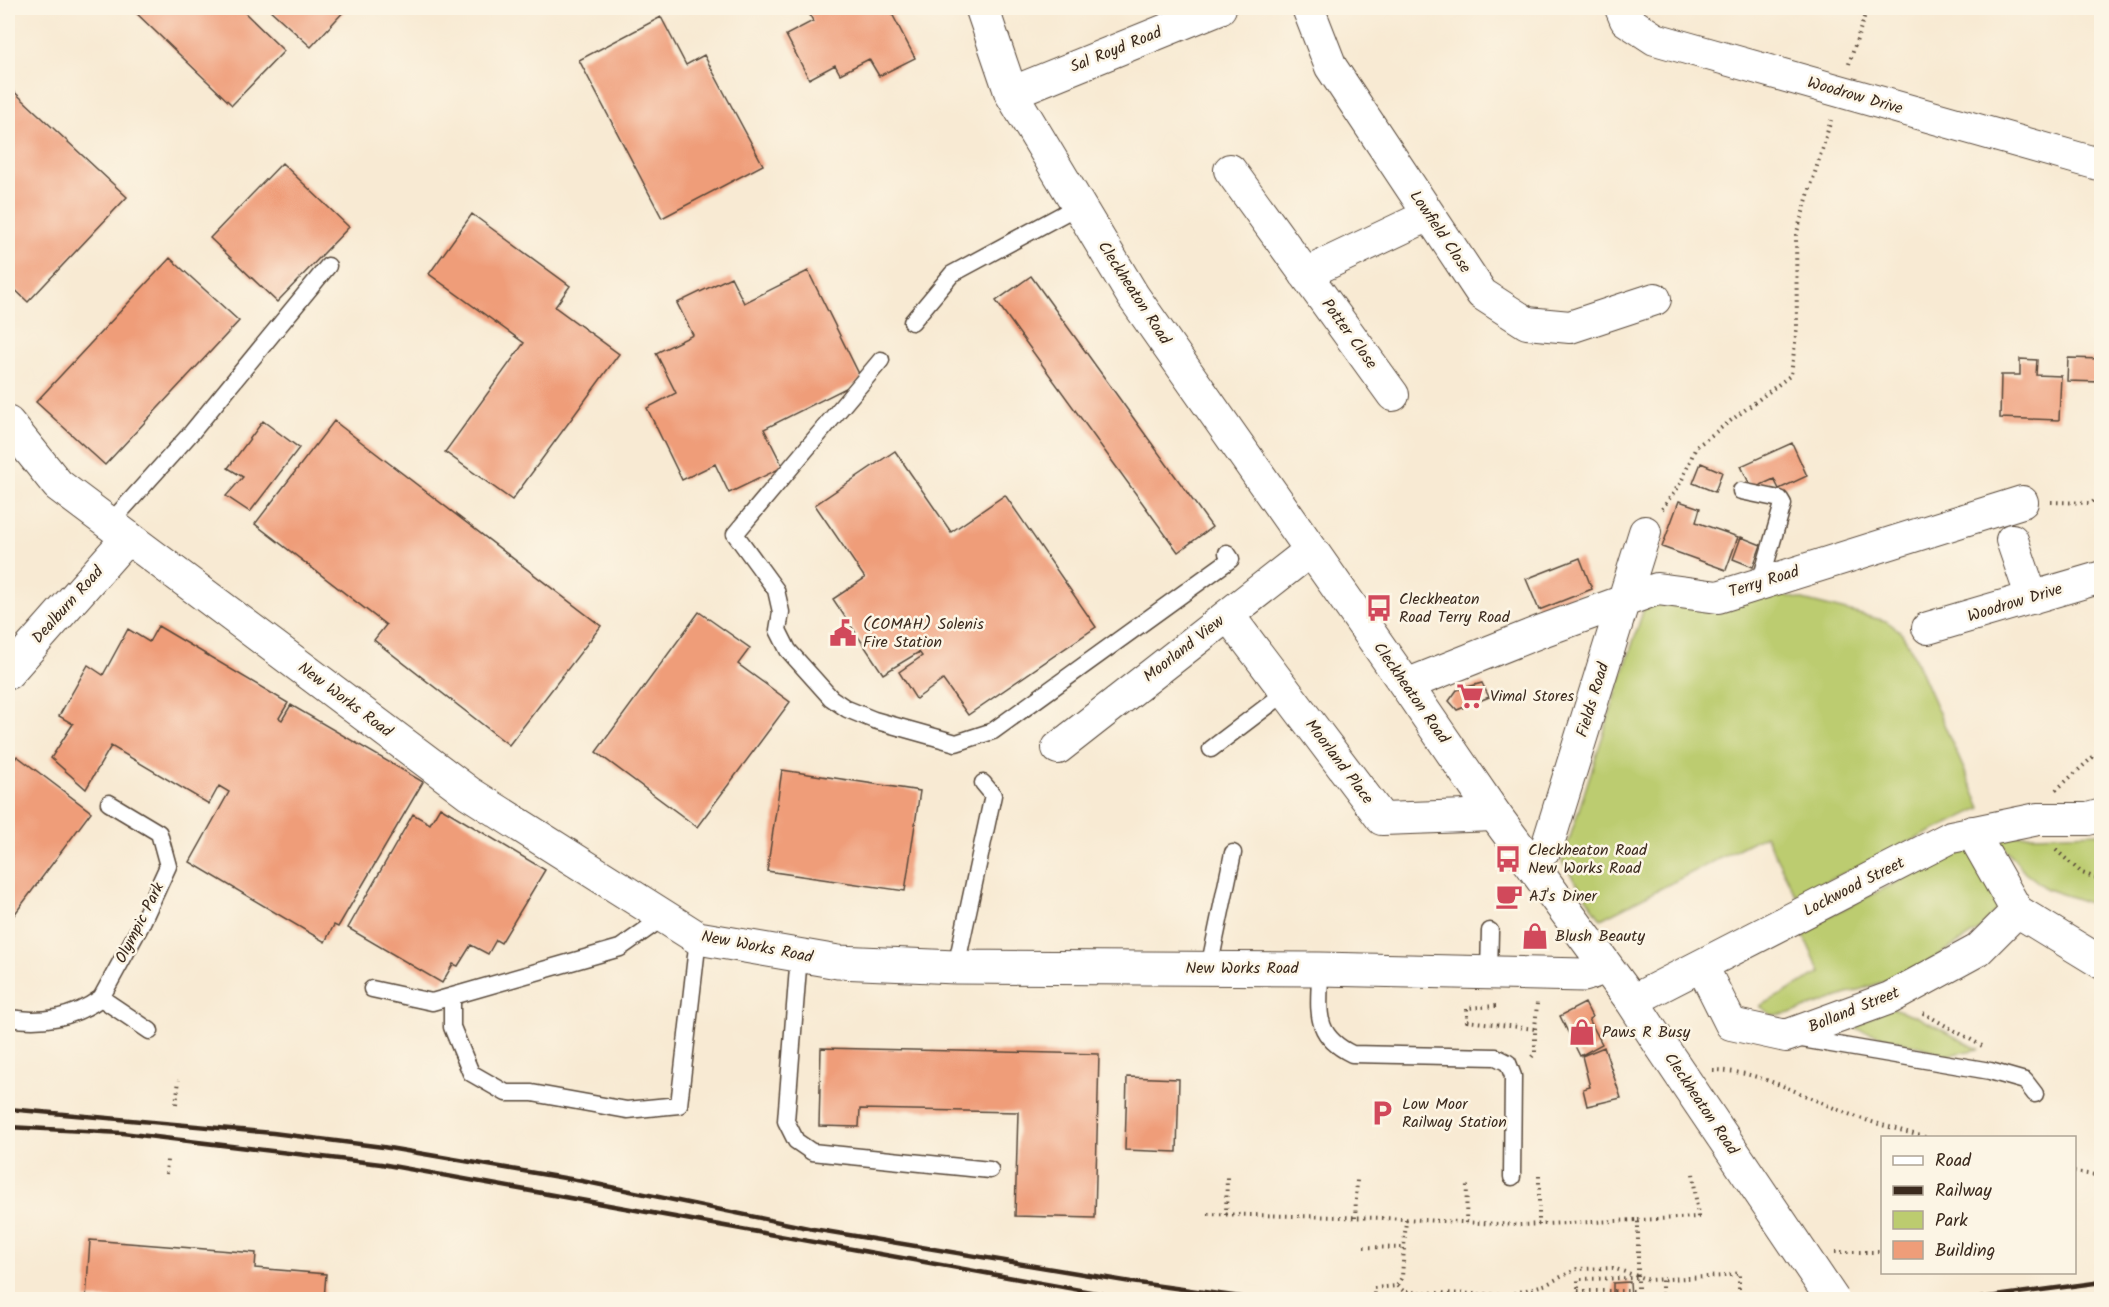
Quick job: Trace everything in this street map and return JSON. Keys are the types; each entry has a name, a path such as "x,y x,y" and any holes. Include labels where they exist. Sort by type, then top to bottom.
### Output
{"street":[{"name":"Cleckheaton Road","path":"982,8 1011,93 1133,296 1495,815 1632,1001 1833,1299"},
{"name":"Sal Royd Road","path":"1011,93 1220,8"},
{"name":"Lowfield Close","path":"1308,8 1330,67 1482,294 1527,323 1570,327 1655,299"},
{"name":"Woodrow Drive","path":"1621,8 1626,20 1655,39 2102,165"},
{"name":"Potter Close","path":"1230,170 1393,395"},
{"path":"1305,273 1429,215"},
{"name":"New Works Road","path":"8,423 58,485 469,793 698,938 838,962 956,966 1489,973 1538,988 1606,967"},
{"name":"Terry Road","path":"1406,685 1539,632 1624,603 1657,589 1718,597 2022,502"},
{"name":"Dealburn Road","path":"8,673 119,530"},
{"name":"Fields Road","path":"1531,861 1547,847 1645,532"},
{"path":"2012,540 2032,598"},
{"name":"Moorland View","path":"1058,748 1311,550"},
{"name":"Woodrow Drive","path":"1928,628 2102,577"},
{"name":"Moorland Place","path":"1228,615 1382,819 1495,815"},
{"name":"Lockwood Street","path":"1632,1001 1951,837 2038,819 2095,817"},
{"path":"1972,832 2017,910 2102,963"},
{"name":"Bolland Street","path":"1702,966 1731,1024 1786,1036 1890,998 1978,950 2017,910"}],"lane":[{"path":"912,322 952,274 1078,206"},
{"path":"119,530 192,432 328,266"},
{"path":"881,360 735,534 776,590 781,612 778,630 788,650 831,698 847,709 873,720 956,743 993,731 1231,559 1227,553"},
{"path":"1741,491 1780,499 1783,504 1760,584"},
{"path":"1212,749 1286,693"},
{"path":"956,966 993,795 983,783"},
{"name":"Olympic Park","path":"101,998 140,927 168,866 159,833 109,803"},
{"path":"1209,968 1233,853"},
{"path":"372,989 432,1002 620,948 664,917"},
{"path":"1489,973 1490,931"},
{"path":"452,996 452,1027 471,1073 506,1093 532,1093 627,1110 678,1105 698,938"},
{"path":"799,956 786,1121 796,1141 812,1152 990,1170"},
{"path":"1320,969 1320,1024 1335,1046 1352,1054 1496,1057 1508,1063 1513,1076 1512,1177"},
{"path":"8,1018 37,1022 84,1010 101,998 150,1031"},
{"path":"1786,1036 1990,1071 2025,1082 2035,1094"}],"path":[{"path":"1645,532 1681,482 1696,447 1791,375 1797,327 1796,235 1867,8"},
{"path":"2022,502 2092,502 2102,494"},
{"path":"2102,749 2070,775 2048,800 2038,819 2048,842 2066,861 2082,873 2102,880"},
{"path":"1525,1003 1538,988"},
{"path":"1513,1076 1535,1053 1538,988"},
{"path":"1890,998 1938,1019 1982,1044 1990,1055 1990,1071"},
{"path":"1502,1005 1467,1008 1467,1021 1535,1029"},
{"path":"1684,1079 1706,1070 1735,1070 1763,1077 1856,1117 1924,1136"},
{"path":"176,1104 179,1080"},
{"path":"166,1174 168,1160"},
{"path":"2076,1172 2102,1176"},
{"path":"1208,1214 1539,1224 1638,1223 1698,1217 1693,1173"},
{"path":"1539,1176 1539,1224"},
{"path":"1226,1215 1227,1177"},
{"path":"1355,1218 1357,1180"},
{"path":"1466,1222 1467,1183"},
{"path":"1397,1286 1401,1277 1406,1219"},
{"path":"1638,1223 1638,1299"},
{"path":"1364,1247 1404,1248"},
{"path":"1374,1299 1374,1288 1397,1286 1405,1292 1509,1295 1547,1284 1576,1269 1613,1268 1649,1280 1725,1276 1739,1273 1739,1299"},
{"path":"1578,1299 1578,1279 1638,1278"},
{"path":"1662,1280 1662,1299"},
{"path":"1578,1291 1638,1291"}],"green space":[{"path":"1767,591 1886,621 1900,631 1909,645 1981,808 1796,896 1765,835 1601,919 1562,862 1646,602"},
{"path":"2101,833 2101,907 2047,889 2025,872 1995,836"},
{"path":"1971,845 1999,907 1979,930 1914,971 1792,1013 1772,1015 1760,1006 1821,973 1801,930"},
{"path":"1889,1007 1916,1016 1978,1049 1949,1055 1854,1028"}],"building":[{"path":"131,8 216,8 219,11 223,8 240,8 284,51 232,105"},
{"path":"268,8 347,8 311,47"},
{"path":"806,8 889,8 915,58 879,76 869,59 840,74 835,65 809,79 786,35 813,21"},
{"path":"661,17 686,65 704,55 763,165 662,218 579,60"},
{"path":"8,86 127,197 28,302 8,283"},
{"path":"282,163 349,227 277,302 210,238"},
{"path":"472,214 570,286 555,307 619,354 512,500 445,452 524,343 429,274"},
{"path":"170,258 239,321 105,465 36,402"},
{"path":"808,271 862,380 764,429 783,467 729,493 715,464 682,480 647,408 676,393 656,353 693,335 677,303 731,277 744,303"},
{"path":"1031,276 1212,527 1178,552 996,301"},
{"path":"2068,358 2102,359 2101,382 2067,381"},
{"path":"2020,359 2037,360 2036,375 2061,376 2059,420 2000,418 2001,375 2020,375"},
{"path":"263,421 299,448 250,512 226,496 243,477 228,468"},
{"path":"334,421 601,626 509,745 374,640 386,625 255,524"},
{"path":"1792,443 1807,476 1779,489 1774,479 1752,489 1741,466"},
{"path":"895,451 951,532 1005,495 1096,627 968,715 943,680 916,699 899,672 922,656 919,652 883,674 833,599 865,578 815,505"},
{"path":"1701,463 1722,472 1715,492 1693,483"},
{"path":"1679,501 1700,508 1696,522 1738,537 1726,570 1662,547"},
{"path":"1741,537 1761,545 1753,567 1733,559"},
{"path":"1580,558 1592,589 1539,610 1526,579"},
{"path":"699,612 750,648 738,664 790,702 697,827 596,752"},
{"path":"158,626 288,703 279,718 282,720 291,705 423,782 338,927 334,925 325,942 190,862 229,792 219,786 209,804 111,746 86,789 51,758 73,724 59,716 88,665 103,675 128,629 149,642"},
{"name":"Vimal Stores","path":"1482,683 1489,697 1457,710 1449,701 1457,690"},
{"path":"17,756 91,812 11,919 8,917 8,767"},
{"path":"782,770 920,791 905,891 767,871"},
{"path":"440,807 545,870 501,943 496,940 488,954 471,945 458,966 453,964 442,983 348,928 413,814 430,824"},
{"name":"Paws R Busy","path":"1585,1003 1592,1017 1589,1019 1602,1044 1580,1056 1560,1016"},
{"path":"1604,1047 1621,1098 1587,1106 1583,1089 1590,1087 1582,1056"},
{"path":"821,1048 1099,1054 1095,1218 1015,1216 1018,1112 860,1109 859,1127 819,1126"},
{"path":"1127,1077 1179,1079 1177,1152 1125,1150"},
{"path":"90,1240 256,1253 255,1268 326,1274 324,1299 86,1299"},
{"path":"1630,1282 1631,1299 1613,1299 1613,1283"}],"railway":[{"path":"8,1109 273,1133 383,1147 582,1181 813,1229 1131,1282 1263,1300"},
{"path":"8,1127 122,1133 381,1164 1135,1300"},
{"path":"1966,1300 2102,1282"},
{"path":"2077,1300 2102,1296"}],"place":[{"name":"Cleckheaton Road Terry Road","path":"1379,608"},
{"name":"(COMAH) Solenis Fire Station","path":"843,633"},
{"name":"Vimal Stores","path":"1470,696"},
{"name":"Cleckheaton Road New Works Road","path":"1508,859"},
{"name":"AJ's Diner","path":"1509,896"},
{"name":"Blush Beauty","path":"1535,936"},
{"name":"Paws R Busy","path":"1582,1032"},
{"name":"Low Moor Railway Station","path":"1382,1113"}]}
